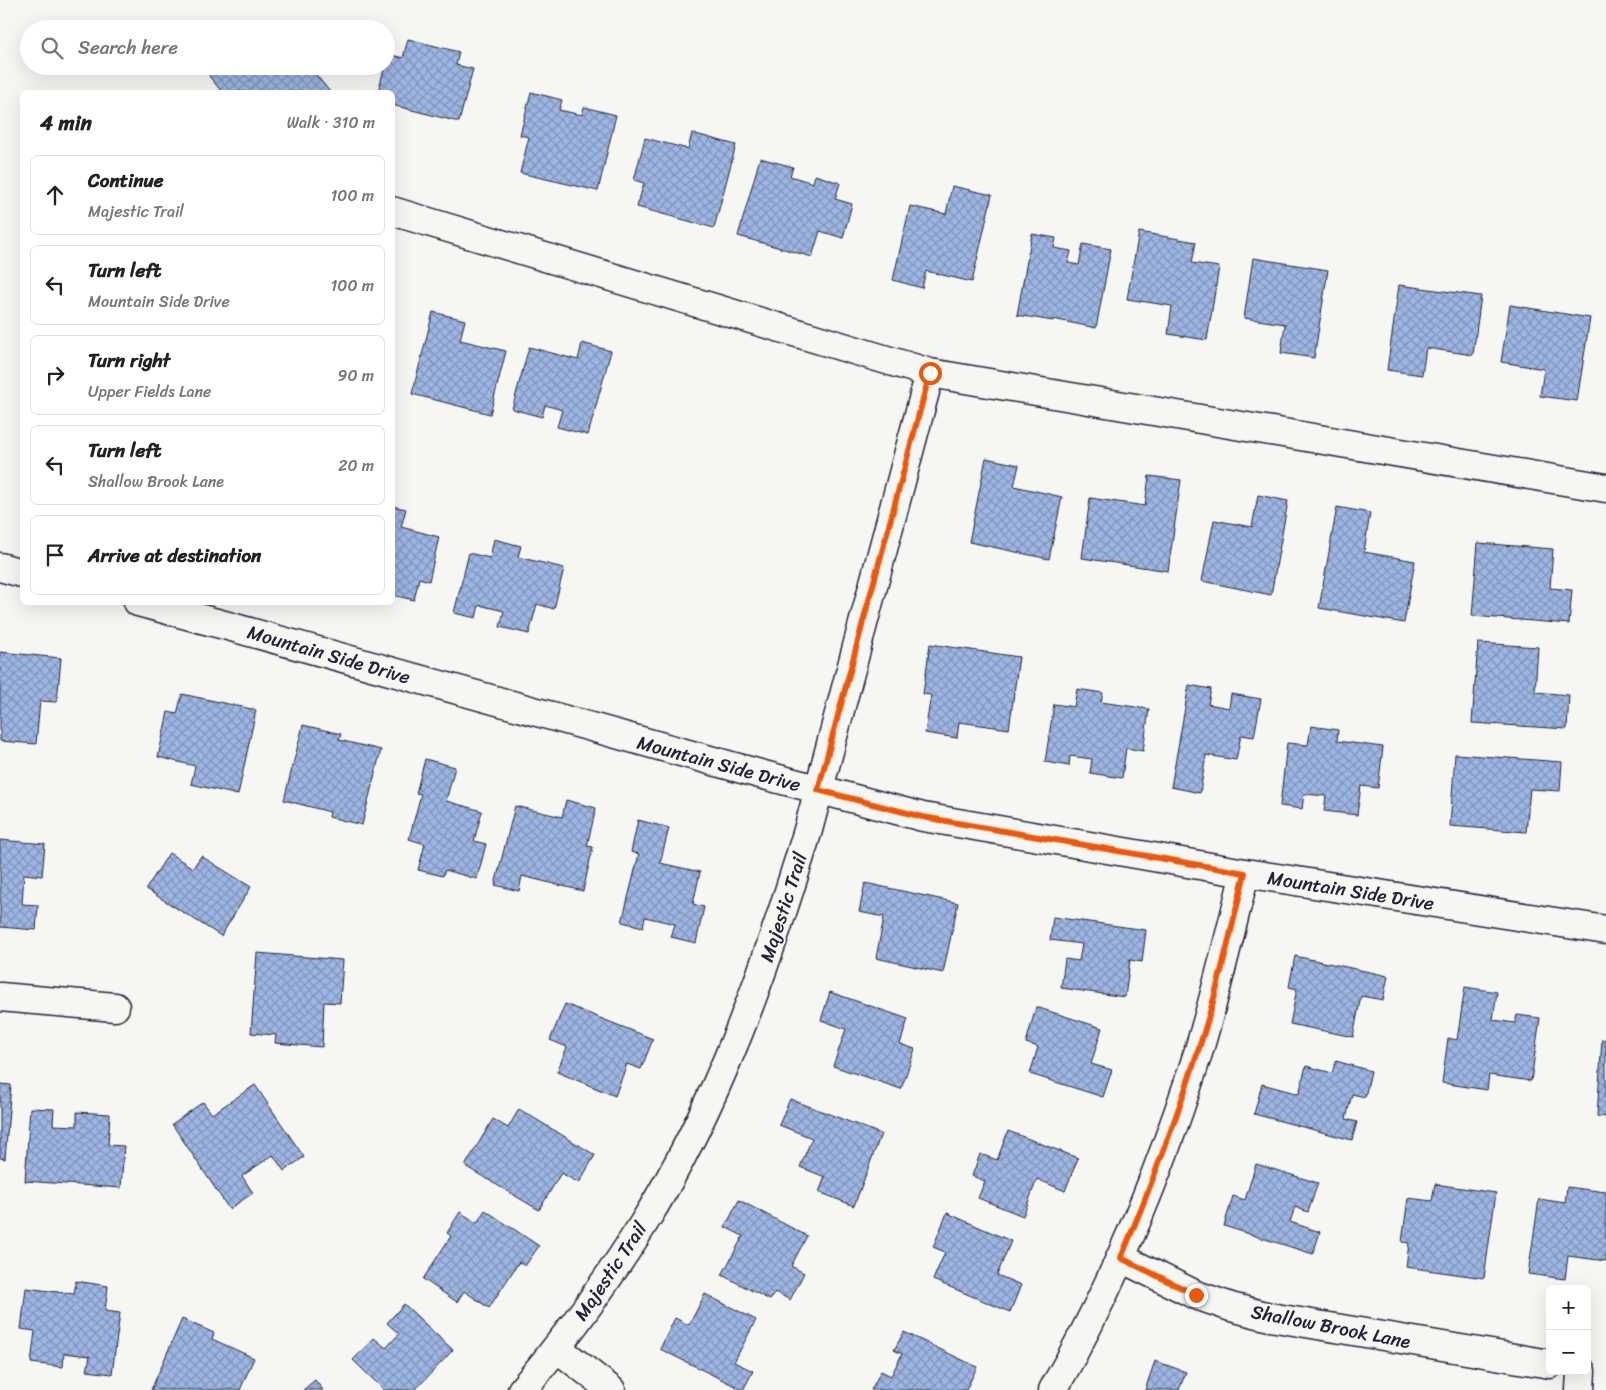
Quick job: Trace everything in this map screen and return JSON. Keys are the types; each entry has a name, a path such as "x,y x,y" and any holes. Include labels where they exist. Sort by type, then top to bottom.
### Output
{"street":[{"path":"395,212 930,373 1606,488"},
{"name":"Majestic Trail","path":"522,1390 557,1348 606,1280 643,1224 676,1166 705,1108 736,1037 787,900 930,373"},
{"path":"0,567 20,572"},
{"name":"Mountain Side Drive","path":"149,605 818,790 931,818 1245,873 1606,930"},
{"path":"1053,1390 1121,1258 1146,1199 1198,1053 1245,873"},
{"path":"0,997 114,1007"},
{"name":"Shallow Brook Lane","path":"1121,1258 1196,1295 1231,1307 1270,1317 1546,1363"},
{"path":"557,1348 611,1390"},
{"path":"1580,1390 1581,1375"}],"building":[{"path":"408,39 459,52 456,65 473,69 459,122 395,106 395,90 379,90 382,75 395,75 395,56 403,58"},
{"path":"316,75 328,90 220,90 209,76"},
{"path":"531,92 562,100 559,110 582,115 584,107 616,115 598,191 520,173 529,137 520,135"},
{"path":"692,133 736,145 714,228 637,207 644,183 634,180 645,138 688,149"},
{"path":"760,158 793,167 790,176 813,183 815,175 840,183 835,199 852,204 843,238 820,231 812,257 738,236"},
{"path":"952,186 992,195 972,282 926,271 922,288 893,280 910,206 946,214"},
{"path":"1139,232 1196,242 1192,263 1219,267 1207,340 1168,334 1172,306 1127,299"},
{"path":"1032,234 1056,238 1054,248 1071,251 1068,263 1079,265 1083,244 1111,249 1096,328 1053,319 1053,321 1017,315"},
{"path":"1253,258 1328,270 1314,358 1281,353 1285,324 1244,318"},
{"path":"1399,285 1481,296 1473,355 1426,348 1422,375 1387,370"},
{"path":"1510,305 1590,318 1577,401 1540,396 1544,369 1501,362"},
{"path":"433,312 465,320 460,340 506,351 490,414 412,394"},
{"path":"582,343 611,351 588,435 557,427 562,410 545,405 542,417 512,409 529,347 578,360"},
{"path":"986,458 1019,465 1014,486 1062,497 1049,559 969,542"},
{"path":"1149,476 1181,480 1168,571 1082,558 1090,498 1145,506"},
{"path":"1258,495 1288,501 1271,595 1202,581 1214,520 1252,527"},
{"path":"395,507 406,509 401,527 439,537 429,581 419,578 414,600 395,596"},
{"path":"1337,507 1370,513 1364,552 1415,561 1404,623 1319,608"},
{"path":"494,539 521,546 518,557 564,568 554,609 537,604 529,634 500,627 504,611 479,605 476,618 454,613 469,553 490,558"},
{"path":"1478,543 1553,549 1550,588 1572,590 1569,624 1472,616"},
{"path":"1478,643 1538,647 1535,692 1569,695 1567,729 1472,723"},
{"path":"930,644 1019,657 1009,729 959,722 957,738 925,733 931,695 923,694"},
{"path":"0,652 61,658 57,702 40,701 36,744 0,741"},
{"path":"1189,685 1211,689 1208,704 1229,708 1231,694 1261,699 1254,737 1241,735 1236,760 1206,755 1200,793 1171,787"},
{"path":"1077,689 1103,693 1101,702 1149,709 1143,751 1126,748 1122,778 1090,773 1092,759 1070,756 1069,766 1045,762 1054,704 1074,707"},
{"path":"182,694 256,710 238,795 191,784 195,766 158,757 168,712 177,714"},
{"path":"303,725 341,734 339,740 381,750 362,825 329,817 330,812 284,800"},
{"path":"1311,726 1338,730 1337,741 1383,747 1378,788 1361,786 1357,815 1324,811 1326,796 1304,794 1302,809 1280,806 1287,743 1308,745"},
{"path":"1455,754 1562,762 1560,791 1530,789 1526,832 1450,826"},
{"path":"425,759 455,767 446,801 482,811 474,841 486,844 477,879 445,870 443,876 418,870 425,844 409,839 421,794 416,793"},
{"path":"566,800 596,808 587,846 593,847 583,891 522,876 519,891 495,885 515,806 562,817"},
{"path":"638,820 669,828 660,863 700,872 693,904 704,907 696,943 671,937 675,924 645,917 643,927 622,922 639,854 631,852"},
{"path":"0,840 45,844 42,876 24,874 22,904 38,905 36,930 0,927"},
{"path":"169,853 193,868 201,856 251,887 221,936 146,889"},
{"path":"865,883 958,903 943,973 876,958 884,917 859,912"},
{"path":"1053,917 1146,930 1142,962 1130,960 1125,997 1061,988 1065,959 1079,961 1082,944 1050,940"},
{"path":"257,953 343,960 340,1003 324,1002 322,1047 275,1043 276,1035 251,1033"},
{"path":"1295,956 1388,976 1383,1000 1361,996 1353,1037 1290,1024 1297,989 1289,987"},
{"path":"1465,987 1497,992 1493,1020 1515,1023 1517,1015 1540,1018 1531,1081 1489,1075 1487,1090 1442,1083 1448,1038 1457,1040"},
{"path":"830,992 908,1019 900,1044 915,1049 901,1089 833,1066 846,1029 821,1020"},
{"path":"565,1004 653,1039 641,1069 627,1064 615,1096 557,1072 567,1047 550,1040"},
{"path":"1036,1007 1102,1028 1091,1064 1112,1070 1103,1097 1030,1074 1038,1047 1026,1043"},
{"path":"1602,1039 1606,1040 1606,1117 1597,1116"},
{"path":"1336,1061 1371,1071 1365,1097 1352,1094 1346,1119 1357,1122 1352,1140 1254,1114 1262,1084 1299,1094 1306,1066 1332,1073"},
{"path":"0,1084 11,1085 5,1159 0,1158"},
{"path":"255,1085 304,1157 284,1171 273,1155 242,1176 253,1193 229,1209 172,1124 203,1102 212,1114"},
{"path":"790,1099 881,1134 854,1206 819,1192 825,1177 800,1167 812,1138 779,1125"},
{"path":"30,1108 54,1109 53,1125 77,1126 77,1112 110,1114 108,1145 124,1146 121,1188 25,1181"},
{"path":"519,1109 595,1155 579,1183 561,1173 539,1210 465,1166 493,1119 508,1128"},
{"path":"1008,1131 1078,1158 1065,1191 1037,1179 1023,1216 978,1198 985,1181 972,1176 980,1154 997,1160"},
{"path":"1256,1164 1318,1183 1308,1212 1295,1207 1290,1222 1320,1232 1313,1254 1224,1226 1233,1196 1245,1200"},
{"path":"1435,1184 1496,1193 1484,1278 1406,1267 1409,1243 1402,1242 1408,1198 1432,1201"},
{"path":"1567,1187 1606,1192 1606,1261 1568,1256 1565,1279 1528,1274 1539,1199 1565,1203"},
{"path":"739,1200 807,1236 791,1266 804,1273 790,1300 775,1292 770,1300 722,1275 743,1236 725,1227"},
{"path":"485,1210 539,1246 525,1266 519,1262 489,1308 464,1291 457,1302 423,1279 451,1236 447,1233 460,1212 477,1223"},
{"path":"947,1213 1011,1241 997,1275 1021,1285 1010,1312 933,1280 945,1252 933,1247"},
{"path":"76,1281 108,1286 105,1311 120,1313 112,1374 87,1371 90,1356 64,1353 63,1367 31,1363 35,1331 21,1329 26,1288 74,1294"},
{"path":"705,1294 756,1320 734,1362 753,1371 743,1390 660,1349 675,1318 689,1325"},
{"path":"404,1304 453,1350 415,1390 384,1390 353,1360 374,1338 386,1348 399,1334 387,1323"},
{"path":"182,1319 214,1333 212,1339 254,1358 240,1390 151,1390"},
{"path":"904,1332 977,1367 966,1390 871,1390 881,1371 891,1376 902,1354 894,1350"},
{"path":"1155,1361 1186,1372 1179,1390 1145,1390"},
{"path":"315,1380 323,1390 303,1390"}],"route":[{"path":"930,373 818,790 923,817 1245,873 1198,1053 1146,1199 1121,1258 1196,1295"}]}
